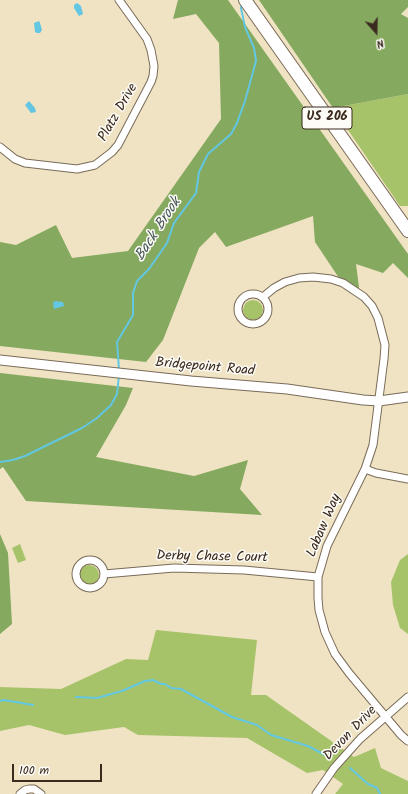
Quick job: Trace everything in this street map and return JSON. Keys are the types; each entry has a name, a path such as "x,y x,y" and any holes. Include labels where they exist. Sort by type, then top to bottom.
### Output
{"highway":[{"name":"US 206","path":"247,2 408,231"}],"street":[{"name":"Platz Drive","path":"0,147 15,159 25,163 77,169 95,165 112,152 118,145 151,82 154,66 147,39 119,0"},
{"name":"Labaw Way","path":"263,297 274,288 285,282 299,278 313,277 331,279 343,283 364,297 372,306 378,318 384,340 384,360 373,445 365,469 327,546 318,577 319,610 329,642 341,664 401,735 408,741"},
{"path":"248,295 258,295 263,297 267,305 264,318 260,321 252,323 243,320 238,311 240,301 248,295"},
{"name":"Bridgepoint Road","path":"0,360 191,381 287,389 350,399 379,401 408,397"},
{"path":"365,469 376,473 408,479"},
{"path":"89,559 98,562 101,565 104,574 101,583 92,588 79,584 75,575 77,566 84,560 89,559"},
{"name":"Derby Chase Court","path":"104,574 174,568 244,570 318,577"},
{"name":"Devon Drive","path":"316,794 334,768 360,739 408,696"},
{"path":"20,794 29,789 41,794"}],"green space":[{"path":"178,0 228,0 408,254 408,278 393,263 383,273 356,264 360,295 343,284 315,242 313,216 226,247 215,232 199,248 163,340 146,362 0,346 0,242 16,245 56,225 72,258 128,251 221,119 219,43 196,14 173,19"},
{"path":"259,0 408,0 408,7 401,14 408,18 408,94 333,108"},
{"path":"408,94 408,206 400,206 333,108"},
{"path":"253,300 260,303 263,310 260,317 253,320 246,317 243,310 246,303"},
{"path":"0,373 133,388 126,405 96,457 194,476 248,460 240,489 262,515 26,501 3,467 0,469"},
{"path":"0,534 8,553 12,624 0,634"},
{"path":"20,544 26,560 18,563 12,548"},
{"path":"408,554 408,634 400,628 393,605 391,582 400,560"},
{"path":"89,565 96,568 99,575 96,582 89,585 82,582 79,575 82,568"},
{"path":"156,630 257,640 251,695 266,695 354,757 375,748 381,768 408,781 408,794 335,794 343,784 323,770 307,773 247,738 138,735 124,727 65,735 29,725 0,731 0,687 61,689 126,659 148,660"}],"water":[{"path":"77,3 81,6 83,14 79,16 74,8 74,5"},
{"path":"39,21 42,30 40,33 37,33 35,32 34,23"},
{"path":"29,101 35,108 36,112 31,113 25,105"},
{"path":"55,301 63,302 64,306 54,309 53,303"}],"waterway":[{"name":"Back Brook","path":"119,370 117,342 133,315 133,293 137,281 149,269 167,243 174,223 196,193 199,172 208,154 231,134 237,123 245,101 256,61 254,48 245,27 241,8 242,3"},
{"name":"Back Brook","path":"0,462 25,456 82,428 97,418 111,405 117,394 119,375"},
{"path":"76,697 97,698 122,691 145,681 153,680 161,684 165,684 171,688 181,689 232,717 257,725 271,735 308,746 327,756"},
{"path":"0,701 4,700 33,705"},
{"path":"350,768 368,784 377,788 380,794"}]}
